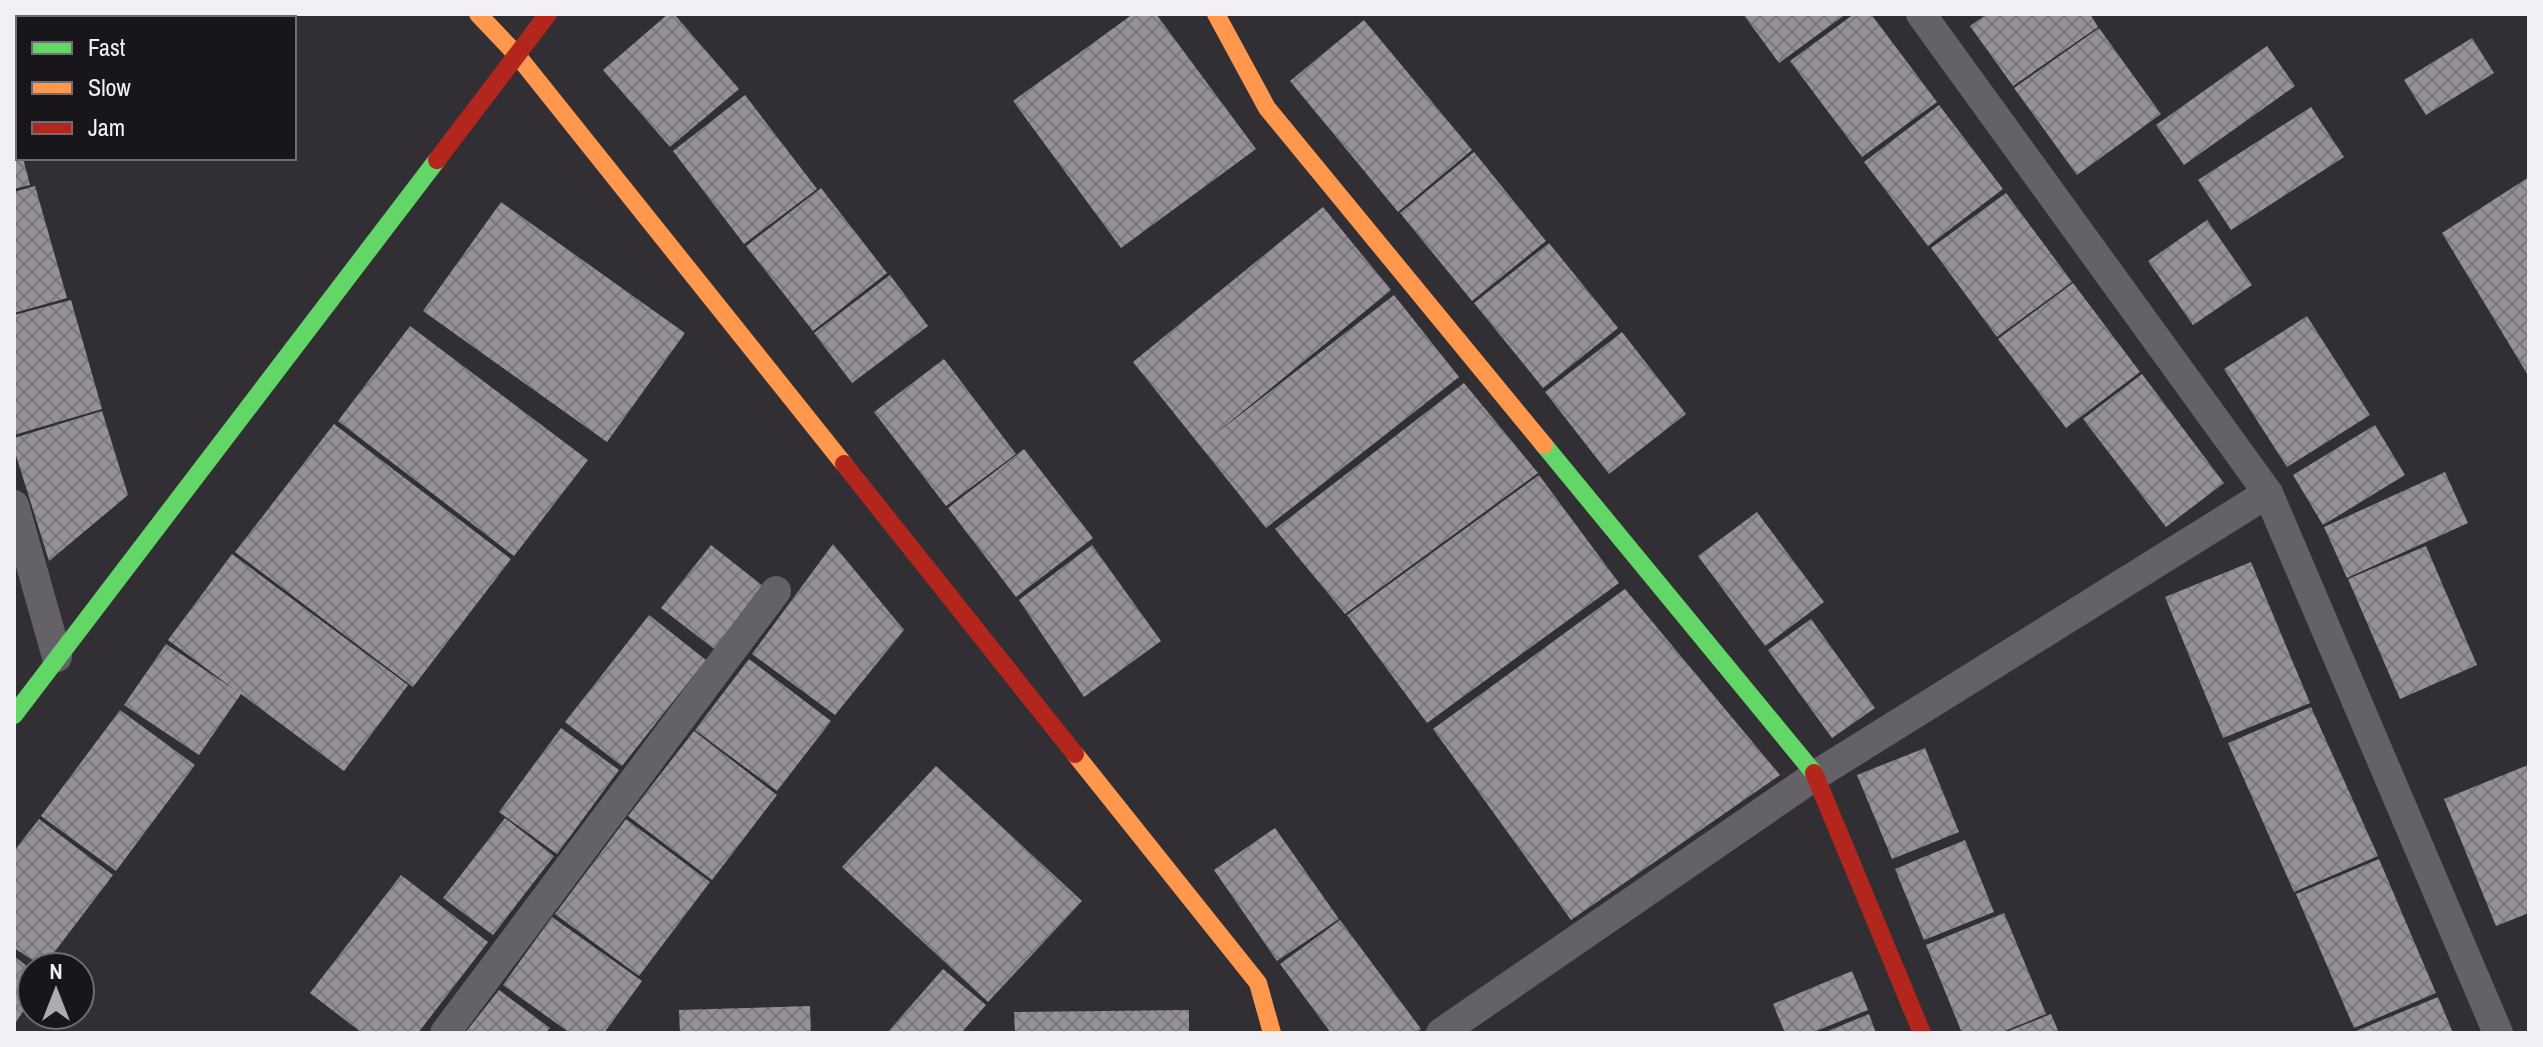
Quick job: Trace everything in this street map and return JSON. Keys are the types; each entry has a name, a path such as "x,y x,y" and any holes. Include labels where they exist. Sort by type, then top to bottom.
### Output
{"street":[{"path":"478,14 517,55 1258,983 1272,1033"},
{"path":"14,715 548,14"},
{"path":"1216,14 1267,108 1816,775 1922,1033"},
{"path":"1921,14 2268,493 2498,1033"},
{"path":"1441,1033 1816,775 2268,493"},
{"path":"14,505 57,657"},
{"path":"445,1033 776,591"}],"building":[{"path":"668,14 674,14 739,89 670,147 603,70"},
{"path":"1133,14 1156,14 1256,149 1121,248 1013,101"},
{"path":"1743,14 1846,14 1779,63"},
{"path":"1854,14 1871,14 1937,102 1862,157 1790,61"},
{"path":"1987,14 2090,14 2098,27 2013,86 1970,26"},
{"path":"1364,20 1472,150 1398,212 1290,81"},
{"path":"2099,28 2161,114 2077,175 2014,88"},
{"path":"2472,38 2494,73 2426,115 2404,80"},
{"path":"2267,46 2295,86 2184,165 2156,125"},
{"path":"745,95 817,189 744,244 673,151"},
{"path":"1939,105 2003,189 1928,246 1864,162"},
{"path":"2311,107 2344,157 2231,230 2198,180"},
{"path":"14,130 16,160 24,160 30,185 14,189"},
{"path":"1474,152 1546,241 1472,301 1400,213"},
{"path":"2529,177 2529,377 2442,233"},
{"path":"35,186 67,298 14,313 14,192"},
{"path":"821,188 887,273 813,331 746,246"},
{"path":"2006,193 2072,282 1997,337 1931,248"},
{"path":"501,202 685,333 607,442 423,311"},
{"path":"1323,207 1391,290 1209,439 1394,295 1459,377 1266,528 1133,362"},
{"path":"2207,220 2252,285 2193,325 2148,261"},
{"path":"1549,243 1618,328 1543,388 1474,303"},
{"path":"890,275 928,326 852,383 814,333"},
{"path":"2073,283 2140,372 2066,428 1998,339"},
{"path":"71,300 102,409 14,435 14,315"},
{"path":"2307,316 2370,415 2287,467 2224,369"},
{"path":"410,326 588,460 514,556 338,421"},
{"path":"1622,332 1686,414 1609,474 1545,392"},
{"path":"944,359 1016,454 946,506 874,412"},
{"path":"2142,374 2224,483 2166,527 2083,419"},
{"path":"1464,383 1538,473 1345,614 1275,529"},
{"path":"102,411 128,495 49,561 14,449 14,438"},
{"path":"334,424 511,559 413,687 235,552"},
{"path":"2375,425 2405,475 2323,525 2293,475"},
{"path":"1024,449 1093,538 1016,597 948,508"},
{"path":"2445,472 2468,523 2347,578 2324,527"},
{"path":"1539,475 1619,583 1427,723 1347,615"},
{"path":"1757,512 1824,602 1765,646 1698,556"},
{"path":"833,544 904,630 835,715 752,654"},
{"path":"711,545 763,586 714,649 661,608"},
{"path":"1092,545 1161,641 1084,697 1019,600"},
{"path":"2426,546 2477,665 2400,699 2348,579"},
{"path":"232,554 408,685 344,771 241,694 199,755 124,705 166,644 235,690 168,640"},
{"path":"2251,562 2310,703 2223,738 2165,597"},
{"path":"1625,589 1780,775 1571,920 1433,729"},
{"path":"649,615 706,660 622,766 565,722"},
{"path":"1811,619 1875,708 1832,738 1768,650"},
{"path":"749,659 831,721 777,791 695,730"},
{"path":"2311,707 2378,856 2294,892 2228,743"},
{"path":"120,710 195,765 116,871 41,816"},
{"path":"561,728 619,770 557,854 499,812"},
{"path":"694,731 777,795 712,880 628,816"},
{"path":"1925,748 1959,832 1892,859 1857,775"},
{"path":"2528,765 2529,913 2496,926 2444,799"},
{"path":"936,766 1082,901 988,1002 842,867"},
{"path":"505,818 554,856 493,935 443,898"},
{"path":"39,819 113,875 55,951 19,951 14,948 14,851"},
{"path":"626,819 710,882 639,976 555,914"},
{"path":"1275,828 1339,919 1277,961 1214,870"},
{"path":"1965,840 1994,912 1924,940 1895,869"},
{"path":"2379,859 2436,993 2354,1028 2296,894"},
{"path":"401,875 488,942 418,1033 362,1033 310,993"},
{"path":"2004,913 2046,1014 2000,1033 1962,1033 1926,945"},
{"path":"552,917 642,981 604,1033 570,1033 503,985"},
{"path":"1340,920 1421,1029 1416,1033 1331,1033 1280,964"},
{"path":"14,956 16,1022 14,1025"},
{"path":"943,969 986,1005 961,1033 887,1033"},
{"path":"1852,971 1868,1010 1811,1033 1785,1033 1773,1004"},
{"path":"499,990 550,1028 545,1033 465,1033"},
{"path":"2438,997 2453,1033 2356,1033 2356,1031"},
{"path":"810,1006 811,1033 680,1033 679,1010"},
{"path":"1189,1010 1189,1033 1015,1033 1014,1012"},
{"path":"1869,1014 1876,1033 1823,1033"},
{"path":"2051,1014 2059,1033 2004,1033"}],"traffic: fast":[{"path":"14,715 437,160"},
{"path":"1544,445 1814,773"}],"traffic: slow":[{"path":"478,14 517,55 844,464"},
{"path":"1216,14 1267,108 1544,445"},
{"path":"1075,754 1258,983 1272,1033"}],"traffic: jam":[{"path":"437,160 548,14"},
{"path":"844,464 1075,754"},
{"path":"1814,773 1922,1033"}]}
